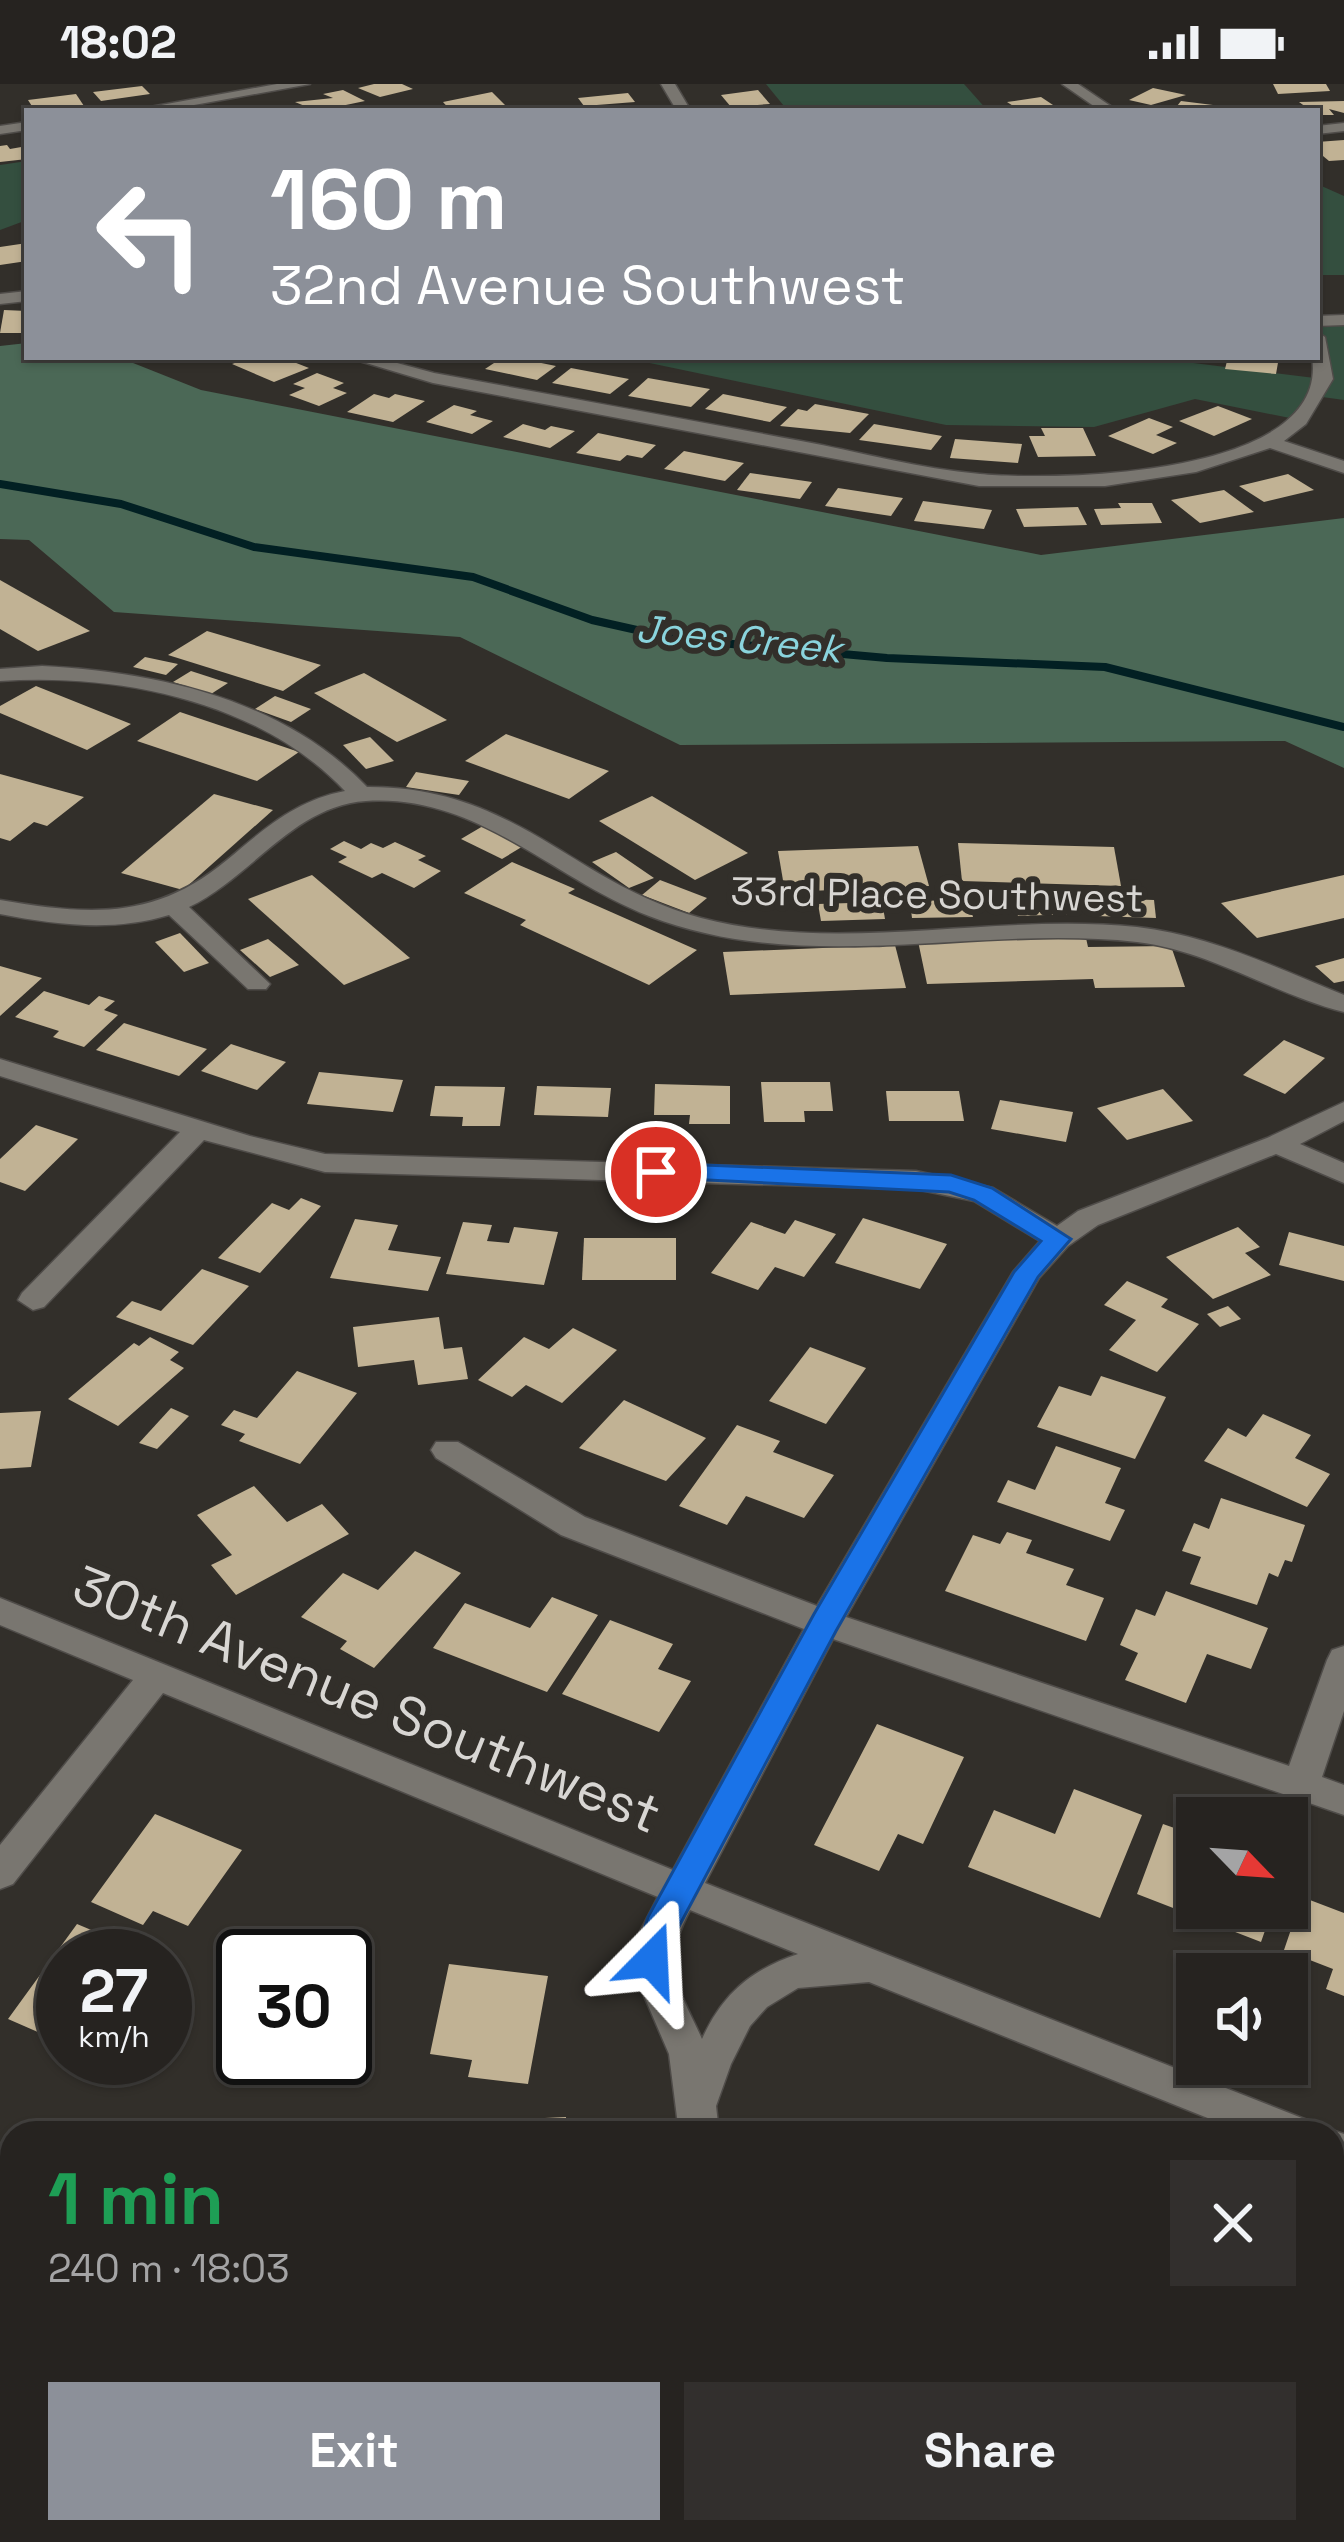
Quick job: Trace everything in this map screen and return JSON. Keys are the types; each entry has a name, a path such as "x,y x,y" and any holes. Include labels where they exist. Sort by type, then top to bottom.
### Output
{"street":[{"path":"154,108 303,84"},
{"path":"1069,84 1106,108"},
{"path":"367,360 456,383 980,480 1105,480 1196,466 1270,442 1300,420 1324,380 1320,355"},
{"path":"1270,442 1344,467"},
{"path":"0,907 98,918 173,905 212,884 276,828 318,807 361,794 340,769 315,751 239,713 101,676 52,670 1,674"},
{"name":"33rd Place Southwest","path":"361,794 428,798 476,812 527,835 626,898 705,927 808,936 1076,932 1143,936 1214,954 1344,1004"},
{"path":"173,905 257,984"},
{"path":"0,1067 285,1155 371,1166 951,1184 983,1194 1058,1239"},
{"path":"698,2119 689,2054 652,1960 653,1943 825,1623 1018,1288 1058,1239 1088,1218 1276,1144 1344,1110"},
{"path":"33,1300 199,1129"},
{"path":"1276,1144 1344,1174"},
{"path":"447,1450 573,1526 825,1623 1344,1800"},
{"name":"30th Avenue Southwest","path":"0,1611 681,1890 1263,2121"},
{"path":"1301,1785 1344,1660"},
{"path":"0,1873 158,1675"},
{"path":"698,2119 716,2045 758,1988 784,1973 810,1966 894,1974"}],"green space":[{"path":"766,84 964,84 985,108 786,108"},
{"path":"24,161 24,221 0,230 0,165"},
{"path":"1320,185 1344,196 1344,275 1320,275"},
{"path":"1344,320 1344,400 1315,396 1300,420 1195,399 1094,427 946,425 635,360 1169,360 1323,379 1320,321"},
{"path":"24,343 24,360 126,360 201,390 1041,555 1344,518 1344,768 1285,741 680,745 460,637 114,612 29,540 0,539 0,346"}],"building":[{"path":"374,84 413,89 380,97 358,88"},
{"path":"1273,84 1326,84 1330,91 1278,94"},
{"path":"142,86 150,94 101,101 93,92"},
{"path":"1153,88 1186,95 1151,105 1129,100"},
{"path":"343,90 365,101 331,108 295,102 333,98 323,94"},
{"path":"758,90 770,104 731,107 721,95"},
{"path":"492,92 506,106 448,108 443,102"},
{"path":"628,93 635,102 584,106 578,98"},
{"path":"76,94 84,106 33,108 28,100"},
{"path":"1041,97 1058,108 1016,108 1007,102"},
{"path":"1181,101 1237,108 1175,108"},
{"path":"1344,101 1344,113 1329,109 1334,115 1320,115 1320,108 1299,102"},
{"path":"1344,140 1344,160 1329,161 1320,154 1320,142"},
{"path":"0,146 24,147 24,159 0,162"},
{"path":"24,243 24,261 0,265 0,247"},
{"path":"4,310 24,311 24,333 0,333"},
{"path":"289,360 309,368 274,382 232,364"},
{"path":"498,360 556,366 537,380 485,369"},
{"path":"1227,360 1278,360 1276,374 1225,369"},
{"path":"571,368 629,379 610,394 552,383"},
{"path":"317,373 344,383 333,388 347,393 319,406 289,395 305,388 293,384"},
{"path":"648,378 710,389 691,407 628,396"},
{"path":"374,394 425,401 393,422 347,412"},
{"path":"723,394 787,407 770,422 705,409"},
{"path":"815,404 869,414 850,433 780,426 798,409 807,411"},
{"path":"454,405 493,421 472,434 426,422"},
{"path":"1218,406 1252,419 1214,436 1179,421"},
{"path":"1149,418 1173,427 1156,435 1177,443 1153,454 1108,436"},
{"path":"523,424 575,431 550,448 503,437"},
{"path":"874,424 942,436 931,450 859,440"},
{"path":"1041,428 1083,428 1096,456 1038,457 1029,436 1045,436"},
{"path":"598,433 656,445 642,458 627,455 620,461 576,453"},
{"path":"955,439 1022,444 1018,463 950,458"},
{"path":"684,451 744,463 725,481 664,469"},
{"path":"750,473 812,482 800,499 737,490"},
{"path":"1288,474 1314,490 1264,502 1239,486"},
{"path":"838,488 903,498 891,516 825,506"},
{"path":"1224,490 1254,512 1200,523 1171,500"},
{"path":"923,501 992,510 984,529 914,521"},
{"path":"1118,503 1152,503 1162,523 1101,525 1094,509 1121,508"},
{"path":"1078,507 1087,525 1024,527 1016,509"},
{"path":"0,580 90,631 38,651 0,629"},
{"path":"207,631 321,665 283,691 168,655"},
{"path":"145,657 178,664 166,675 133,667"},
{"path":"191,671 228,683 211,694 173,682"},
{"path":"364,673 447,720 397,742 314,693"},
{"path":"36,686 131,724 87,750 0,713 0,706"},
{"path":"275,696 311,709 291,722 255,709"},
{"path":"180,712 299,752 257,781 137,741"},
{"path":"506,734 609,771 569,799 465,761"},
{"path":"370,737 394,761 366,769 343,745"},
{"path":"416,772 469,781 459,795 406,787"},
{"path":"0,774 84,797 47,826 34,822 10,841 0,838"},
{"path":"214,794 273,810 183,890 121,873"},
{"path":"652,796 748,853 695,880 599,821"},
{"path":"483,826 525,845 502,859 461,839"},
{"path":"344,841 361,849 371,843 383,848 395,842 426,856 418,860 441,871 414,888 382,873 372,878 338,862 347,857 330,849"},
{"path":"958,843 1114,847 1121,886 962,881"},
{"path":"918,846 929,886 785,892 778,851"},
{"path":"616,852 654,878 629,888 592,862"},
{"path":"512,862 575,889 568,893 697,950 649,985 520,925 526,920 464,893"},
{"path":"312,875 410,958 344,985 248,899"},
{"path":"1344,875 1344,918 1257,938 1221,903"},
{"path":"660,880 707,898 689,913 642,895"},
{"path":"1069,896 1075,914 1018,916 1012,898"},
{"path":"1093,898 1154,900 1156,918 1096,916"},
{"path":"969,900 973,917 912,918 910,901"},
{"path":"882,902 885,919 821,921 818,904"},
{"path":"180,933 209,963 184,972 155,942"},
{"path":"1086,938 1088,947 1171,946 1185,987 1095,988 1093,979 927,984 918,941"},
{"path":"268,939 299,965 270,977 240,950"},
{"path":"895,945 906,988 730,995 723,952"},
{"path":"1344,958 1344,981 1334,983 1315,966"},
{"path":"0,966 42,978 0,1016"},
{"path":"44,991 89,1005 99,996 115,1001 104,1010 118,1015 84,1047 53,1037 59,1031 15,1017"},
{"path":"124,1023 207,1049 179,1076 96,1050"},
{"path":"1284,1040 1325,1058 1285,1094 1243,1075"},
{"path":"231,1044 286,1062 257,1090 201,1071"},
{"path":"319,1072 403,1080 393,1112 307,1104"},
{"path":"761,1082 830,1082 833,1111 804,1111 805,1122 764,1122"},
{"path":"655,1084 730,1086 730,1124 689,1124 690,1115 654,1115"},
{"path":"435,1086 505,1087 500,1126 462,1126 463,1117 430,1116"},
{"path":"537,1086 611,1088 608,1117 534,1115"},
{"path":"1163,1089 1193,1121 1127,1140 1097,1108"},
{"path":"886,1091 959,1091 964,1121 889,1121"},
{"path":"1000,1100 1073,1112 1066,1142 991,1129"},
{"path":"36,1125 78,1139 25,1191 0,1182 0,1159"},
{"path":"301,1198 321,1206 260,1273 218,1258 272,1203 289,1210"},
{"path":"863,1218 947,1244 920,1289 835,1263"},
{"path":"355,1219 398,1225 388,1250 441,1257 428,1291 330,1278"},
{"path":"795,1220 836,1234 804,1277 775,1267 758,1290 711,1273 751,1222 785,1234"},
{"path":"463,1222 492,1225 487,1241 509,1243 514,1227 558,1232 544,1285 446,1274"},
{"path":"1238,1227 1260,1247 1245,1253 1271,1275 1213,1299 1166,1257"},
{"path":"1289,1232 1344,1246 1344,1281 1279,1265"},
{"path":"584,1238 676,1238 676,1280 582,1280"},
{"path":"202,1269 249,1286 193,1345 116,1317 132,1301 161,1311"},
{"path":"1127,1281 1168,1299 1161,1307 1199,1324 1157,1372 1109,1350 1136,1320 1104,1305"},
{"path":"1228,1306 1241,1319 1220,1327 1207,1314"},
{"path":"439,1317 444,1349 462,1347 468,1379 418,1385 414,1360 358,1367 353,1327"},
{"path":"573,1328 617,1350 562,1403 526,1385 512,1397 478,1380 524,1337 549,1349"},
{"path":"150,1337 179,1352 170,1360 184,1368 118,1426 68,1399 134,1343 139,1346"},
{"path":"810,1347 866,1368 826,1424 769,1401"},
{"path":"297,1371 357,1393 300,1464 239,1441 245,1434 221,1425 234,1410 257,1418"},
{"path":"1101,1376 1166,1397 1135,1459 1037,1427 1059,1386 1091,1396"},
{"path":"624,1400 706,1438 666,1481 579,1448"},
{"path":"171,1408 189,1416 157,1449 139,1443"},
{"path":"41,1411 31,1467 0,1469 0,1413"},
{"path":"1263,1414 1311,1435 1295,1458 1330,1474 1307,1507 1204,1461 1228,1428 1246,1437"},
{"path":"737,1425 780,1441 773,1452 834,1475 804,1518 746,1496 727,1525 679,1506"},
{"path":"1056,1446 1121,1468 1105,1503 1125,1510 1110,1541 997,1502 1008,1480 1035,1490"},
{"path":"254,1486 287,1522 322,1504 349,1534 236,1595 211,1565 232,1555 197,1515"},
{"path":"1221,1498 1305,1525 1292,1562 1285,1560 1278,1577 1269,1573 1257,1605 1190,1584 1201,1557 1182,1551 1194,1523 1209,1529"},
{"path":"1007,1532 1032,1540 1026,1553 1074,1569 1066,1585 1104,1598 1086,1641 945,1591 973,1535 1000,1544"},
{"path":"415,1551 461,1573 374,1668 340,1649 347,1641 301,1617 343,1573 378,1590"},
{"path":"1166,1591 1268,1628 1251,1669 1207,1654 1186,1703 1125,1680 1138,1653 1120,1645 1136,1609 1155,1616"},
{"path":"552,1597 598,1615 547,1692 433,1648 465,1603 530,1628"},
{"path":"610,1620 673,1644 658,1669 691,1681 659,1732 562,1694"},
{"path":"877,1724 964,1757 923,1844 898,1834 879,1871 814,1845"},
{"path":"1074,1789 1142,1815 1100,1918 968,1867 994,1810 1055,1834"},
{"path":"155,1814 242,1850 188,1926 153,1911 143,1925 91,1902"},
{"path":"1163,1824 1176,1829 1176,1909 1137,1894"},
{"path":"1308,1899 1344,1913 1344,1996 1326,1989 1333,1969 1308,1959 1308,1953 1284,1950 1291,1929 1308,1929"},
{"path":"1227,1929 1266,1929 1261,1942"},
{"path":"449,1964 548,1976 528,2084 468,2077 472,2060 430,2054"},
{"path":"36,1980 36,2031 8,2019"},
{"path":"566,2117 566,2121 484,2121"}],"waterway":[{"name":"Joes Creek","path":"0,484 121,504 254,547 473,577 592,620 677,639 887,658 1105,667 1344,727"}],"route":[{"path":"652,1960 660,1928 825,1623 998,1321 1028,1272 1058,1239 983,1194 951,1184 656,1172"}]}
